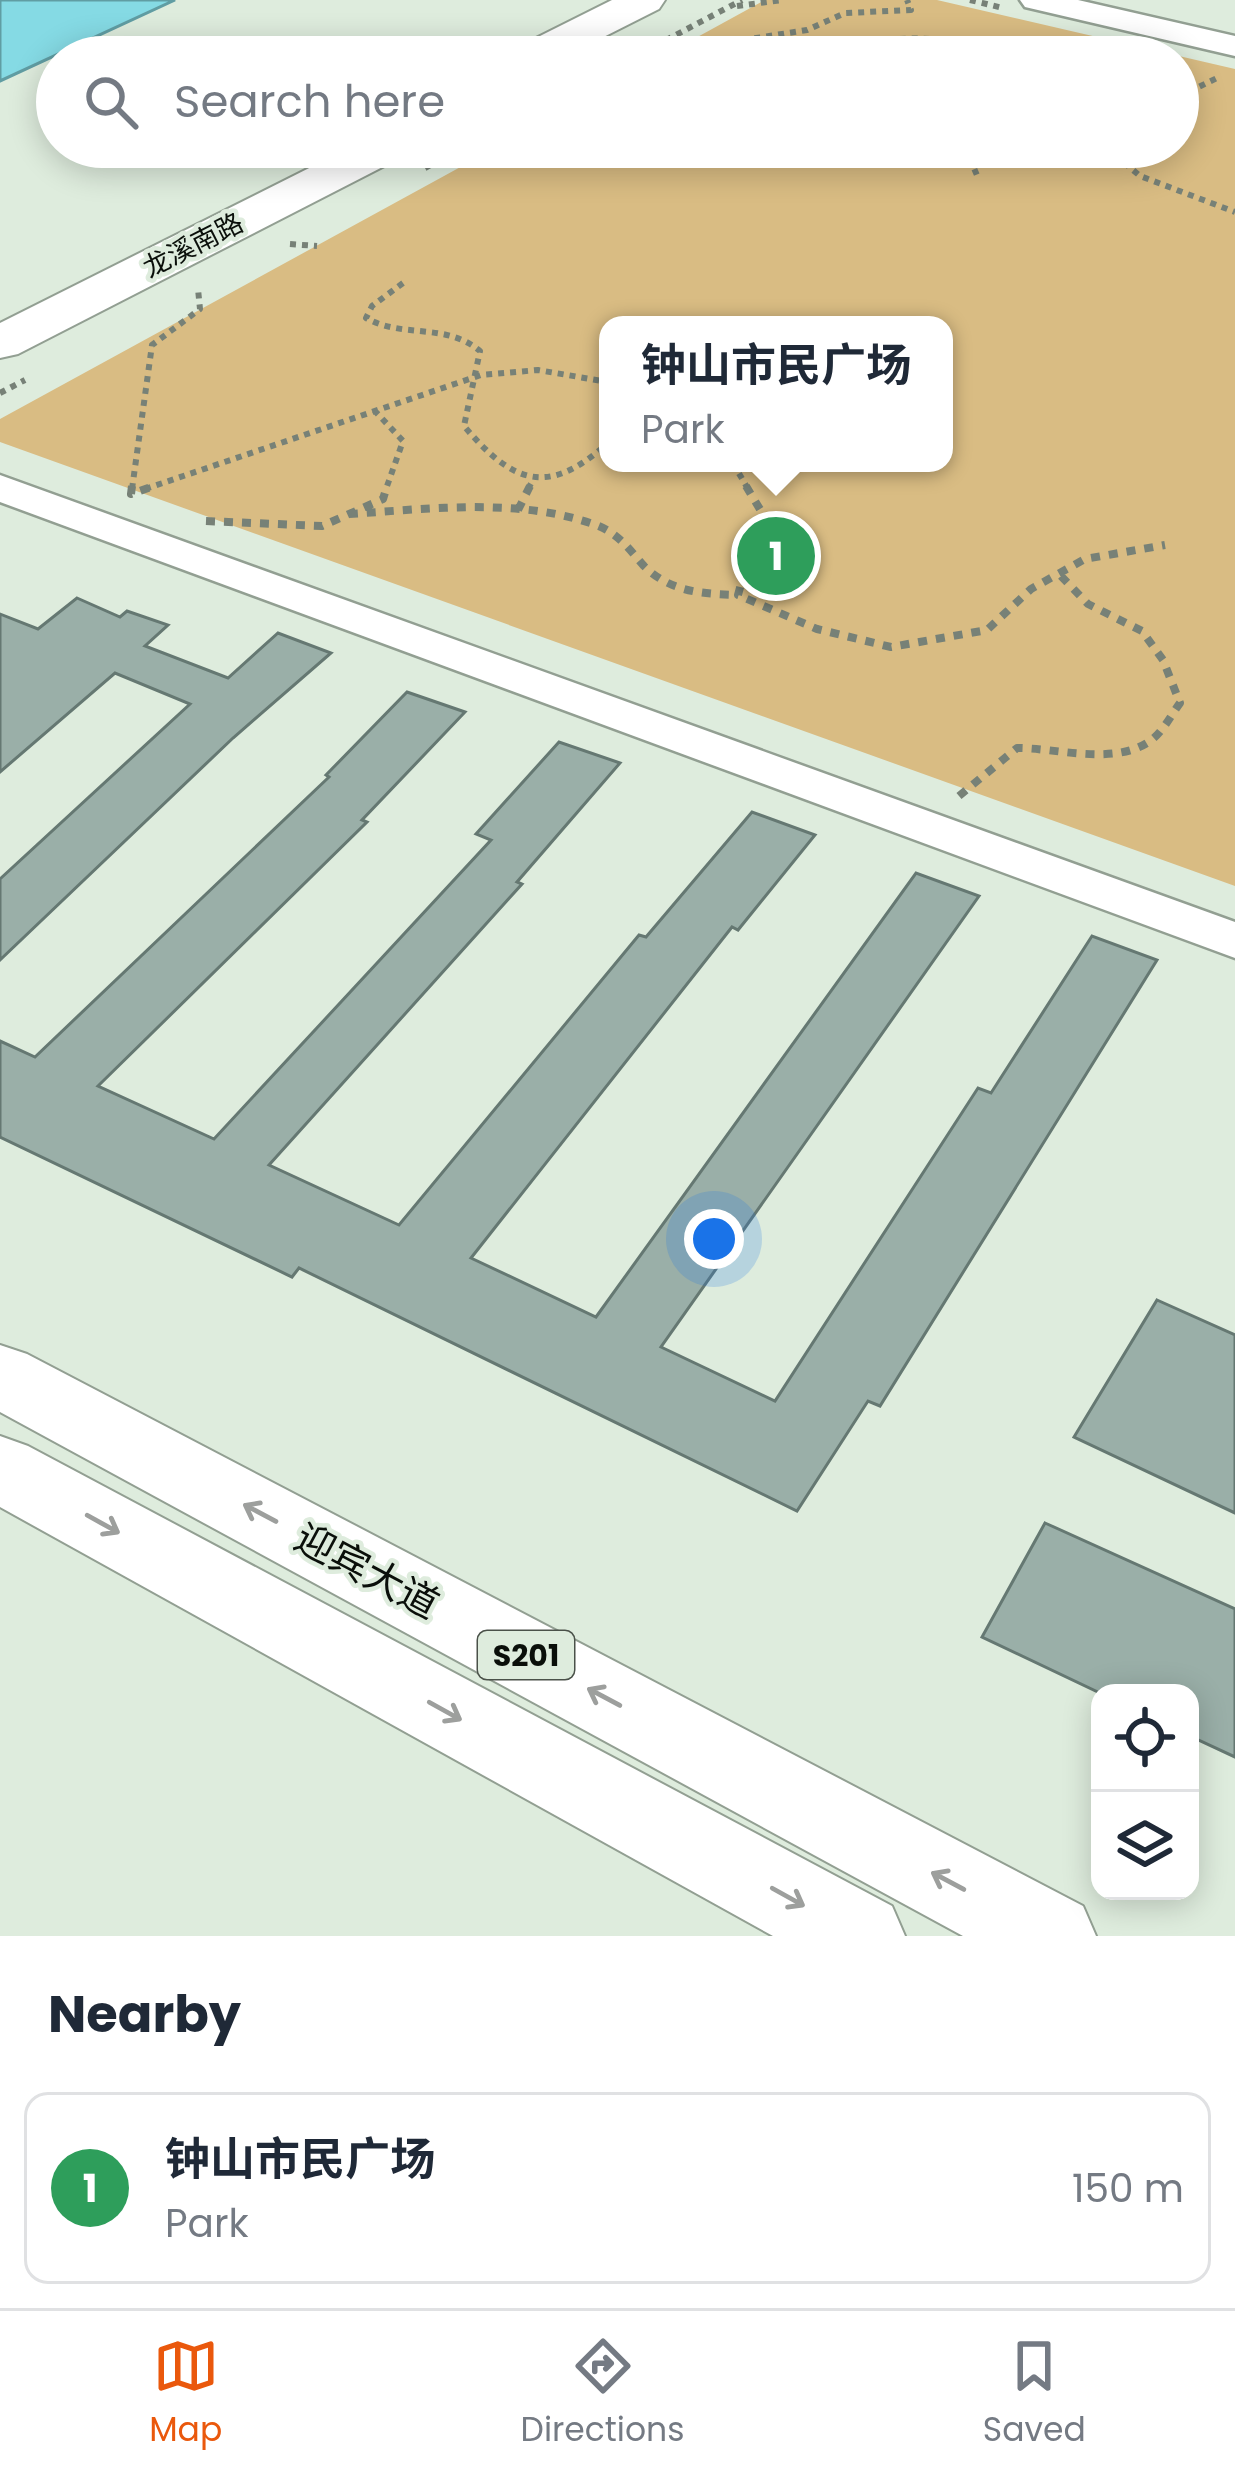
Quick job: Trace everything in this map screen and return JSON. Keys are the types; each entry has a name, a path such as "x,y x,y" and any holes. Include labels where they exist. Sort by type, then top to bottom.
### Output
{"main road":[{"path":"573,36 644,0"},
{"path":"604,36 675,0"},
{"name":"龙溪南路","path":"0,324 310,168"},
{"name":"龙溪南路","path":"0,343 345,168"},
{"name":"迎宾大道","path":"0,1376 1052,1936"},
{"name":"S201","path":"0,1468 860,1936"}],"street":[{"path":"1036,0 1192,36"},
{"path":"1199,38 1235,46"},
{"path":"0,488 1235,941"}],"path":[{"path":"674,36 742,0"},
{"path":"728,8 783,0"},
{"path":"769,36 807,30 845,13 911,10 907,0"},
{"path":"1199,87 1218,77"},
{"path":"974,168 979,180"},
{"path":"1131,168 1140,176 1235,212"},
{"path":"283,244 317,246"},
{"path":"403,283 372,306 366,318 389,329 451,328 465,334 480,350 481,375 468,401 464,426 489,459 532,480 572,475 599,453"},
{"path":"198,289 200,309 152,345 131,494 481,375 538,370 599,380"},
{"path":"206,521 322,526 383,499 403,441 374,410"},
{"path":"738,595 760,511 739,472"},
{"path":"518,510 532,480"},
{"path":"349,514 518,510 594,524 622,536 655,576 671,586 738,595 817,629 891,647 987,630 1031,590 1084,559 1165,545"},
{"path":"959,796 1017,748 1081,748 1113,755 1151,740 1180,703 1162,660 1142,631 1088,604 1059,574"}],"shaded area":[{"path":"765,0 937,0 1092,36 699,36"},
{"path":"1199,61 1235,69 1235,886 0,442 0,419 459,168 1199,168"}],"water":[{"path":"0,0 175,0 97,36 36,36 36,64 0,81"}],"building":[{"path":"77,598 120,617 127,611 168,625 145,646 228,678 278,633 331,653 233,738 0,960 0,879 190,704 115,673 0,772 0,614 38,629"},
{"path":"407,692 465,712 362,820 367,822 98,1086 214,1139 491,840 476,834 559,742 620,763 517,882 522,884 269,1165 399,1225 639,935 646,937 752,812 815,835 738,930 732,927 471,1258 596,1317 916,873 979,896 661,1347 775,1401 978,1088 991,1093 1092,936 1157,960 880,1406 868,1401 797,1511 299,1268 292,1277 0,1137 0,1041 35,1057 329,777 326,775"},
{"path":"1157,1300 1235,1335 1235,1513 1074,1437"},
{"path":"1045,1523 1235,1609 1235,1757 1199,1740 1199,1684 1091,1684 1091,1689 982,1637"}],"place":[{"name":"钟山市民广场","path":"776,556"}]}
